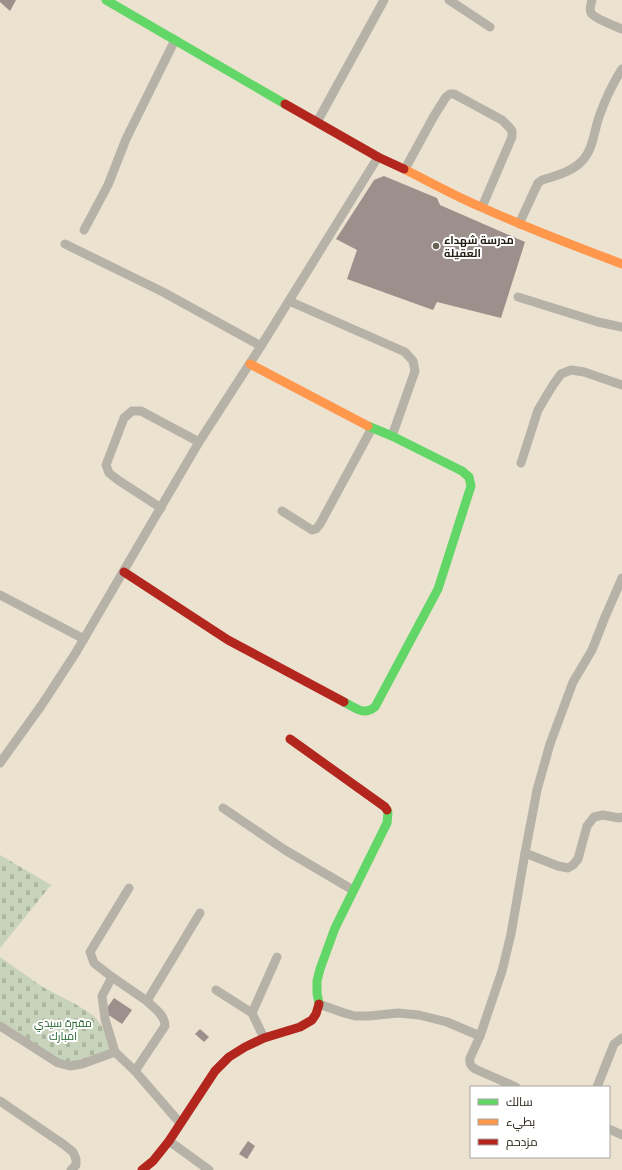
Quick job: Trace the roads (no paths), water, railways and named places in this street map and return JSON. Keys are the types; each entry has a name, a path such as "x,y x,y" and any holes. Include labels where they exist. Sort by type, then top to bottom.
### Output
{"street":[{"path":"106,0 378,157 482,208 622,264"},
{"path":"317,122 384,0"},
{"path":"450,0 490,28"},
{"path":"592,0 590,8 591,13 596,17 622,29"},
{"path":"84,230 108,185 126,139 175,40"},
{"path":"519,224 538,183 542,180 570,170 581,162 589,152 600,115 614,82 622,69"},
{"path":"405,169 446,97 450,94 454,94 464,98 502,120 510,127 512,131 512,137 482,208"},
{"path":"1,761 41,706 84,639 199,442 250,364 378,157"},
{"path":"64,244 163,292 261,346"},
{"path":"518,297 598,322 622,327"},
{"path":"289,301 405,352 413,361 415,371 392,436"},
{"path":"124,572 228,640 364,712 370,711 375,707 438,589 471,486 469,477 462,471 392,436 372,428 250,364"},
{"path":"521,463 538,410 561,374 571,370 584,372 622,385"},
{"path":"161,508 118,480 109,473 107,469 106,465 124,418 132,411 141,411 199,442"},
{"path":"282,511 312,530 316,529 372,428"},
{"path":"514,1086 471,1066 469,1062 480,1036 502,971 511,934 537,790 550,744 573,682 592,650 622,578"},
{"path":"0,595 84,639"},
{"path":"142,1170 153,1161 169,1141 215,1071 229,1057 264,1038 300,1027 307,1023 316,1014 319,1004 317,981 335,928 387,823 388,813 386,807 290,738"},
{"path":"223,808 285,850 353,890"},
{"path":"525,853 558,866 568,868 574,865 578,859 587,826 594,817 603,815 622,817"},
{"path":"129,888 90,952 94,963 112,978 147,1001 165,1021 165,1026 135,1071"},
{"path":"147,1001 200,913"},
{"path":"252,1012 277,957"},
{"path":"112,978 102,996 105,1019 115,1052 135,1071 180,1123"},
{"path":"216,990 252,1012 264,1038"},
{"path":"319,1004 355,1016 398,1013 419,1015 447,1022 480,1036"},
{"path":"0,1026 58,1063 70,1066 82,1064 115,1052"},
{"path":"597,1086 614,1044 622,1038"},
{"path":"0,1101 73,1152 76,1159 76,1165 71,1170"},
{"path":"610,1129 622,1135"},
{"path":"169,1141 209,1170"}],"place":[{"name":"مدرسة شهداء العقيلة","path":"436,246"}],"park label":[{"name":"مقبرة سيدي امبارك","path":"63,1029"}]}
